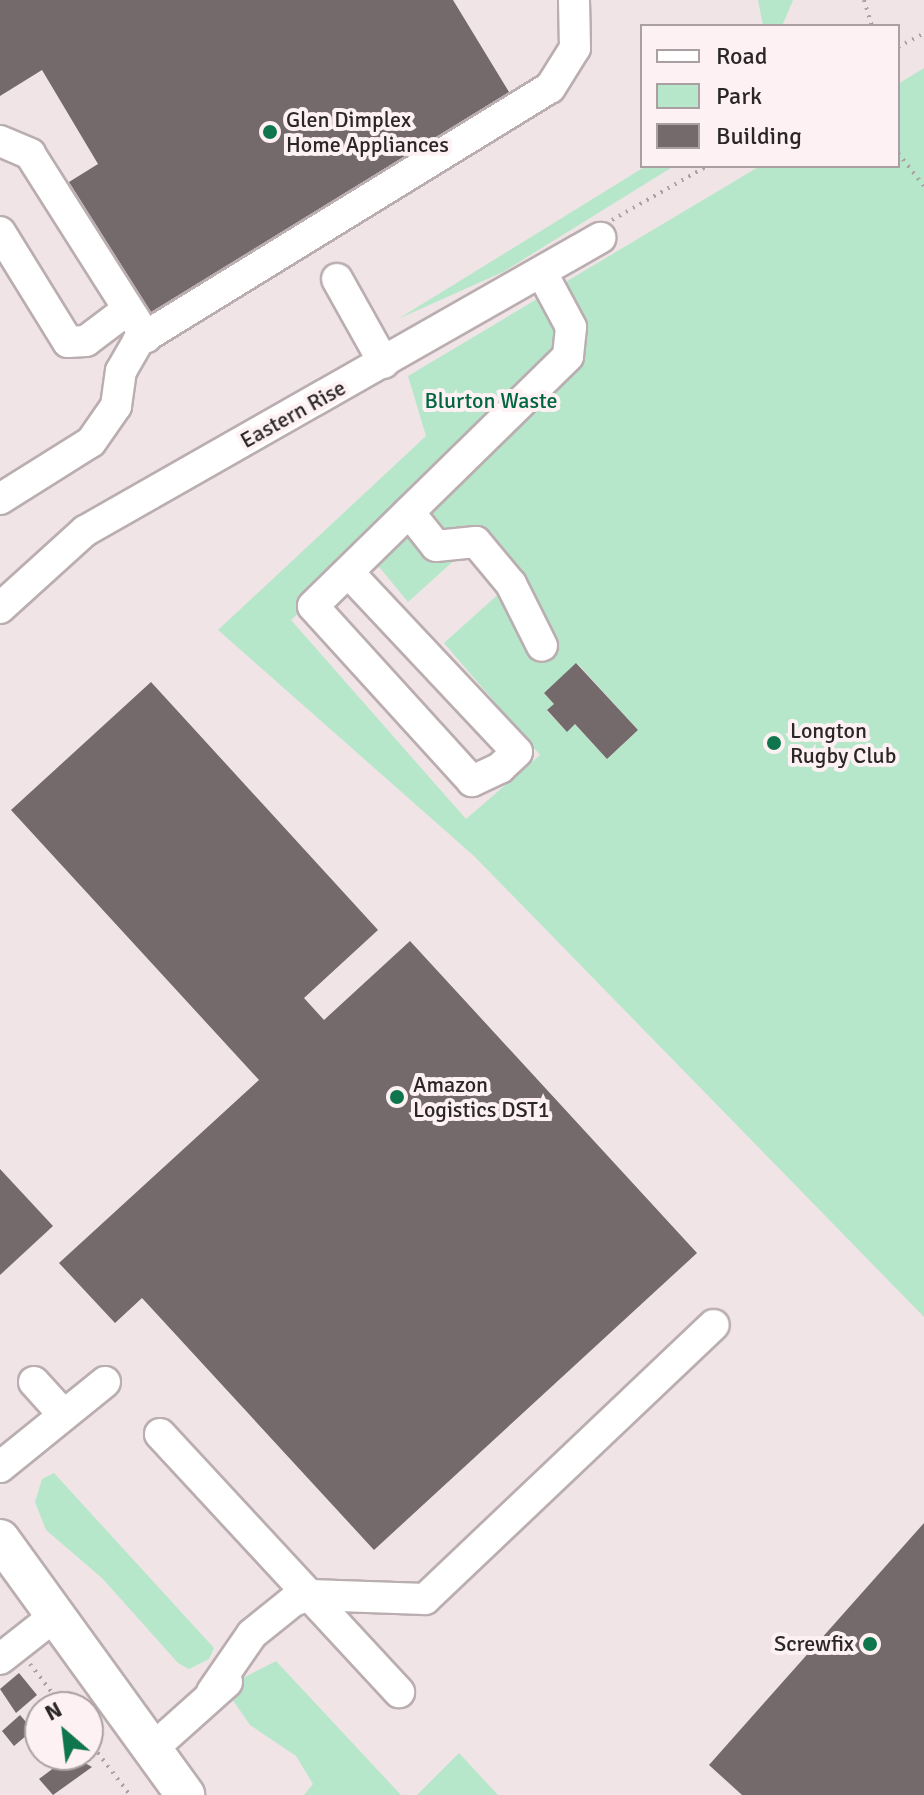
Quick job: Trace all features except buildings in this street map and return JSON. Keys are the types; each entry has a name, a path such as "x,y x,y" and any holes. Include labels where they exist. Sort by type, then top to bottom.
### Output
{"main road":[{"path":"0,1539 185,1795"}],"street":[{"path":"0,499 91,442 116,406 127,356 146,337 550,88 575,48 574,0"},
{"path":"0,141 30,154 146,337"},
{"path":"0,232 68,342 86,341 127,310"},
{"name":"Eastern Rise","path":"0,608 85,531 600,238"},
{"path":"349,573 517,752 500,768 472,781 313,606 568,356 571,327 542,273"},
{"path":"337,279 384,363"},
{"path":"409,512 436,546 476,542 511,584 542,646"},
{"path":"151,1750 212,1692 252,1634 310,1595 425,1599 714,1325"},
{"path":"34,1382 62,1413"},
{"path":"0,1467 62,1413 105,1382"},
{"path":"160,1434 399,1692"},
{"path":"8,1653 56,1615"}],"path":[{"path":"864,0 871,24"},
{"path":"900,46 924,33"},
{"path":"900,156 924,186"},
{"path":"600,238 598,228 703,168"},
{"path":"8,1653 47,1691"},
{"path":"104,1761 130,1795"}],"green space":[{"path":"758,0 793,0 783,24 763,24"},
{"name":"Longton Rugby Club","path":"924,68 924,1317 474,856 218,630 426,436 408,376 757,168 900,168 900,83","holes":["468,548 503,590 444,643 540,755 466,819 291,620 366,551 408,602","577,663 638,730 607,759 575,724 566,731 547,711 554,704 544,693"]},
{"path":"643,168 671,168 503,272 398,319"},
{"path":"54,1473 214,1648 209,1659 189,1669 178,1663 102,1578 46,1530 35,1502 42,1479"},
{"path":"276,1661 401,1795 304,1795 313,1784 296,1756 250,1725 230,1696 243,1678"},
{"path":"459,1753 498,1795 417,1795"}],"place":[{"name":"Glen Dimplex Home Appliances","path":"270,132"},
{"name":"Longton Rugby Club","path":"774,743"},
{"name":"Amazon Logistics DST1","path":"397,1097"},
{"name":"Screwfix","path":"870,1644"}],"park label":[{"name":"Blurton Waste","path":"491,401"}]}
